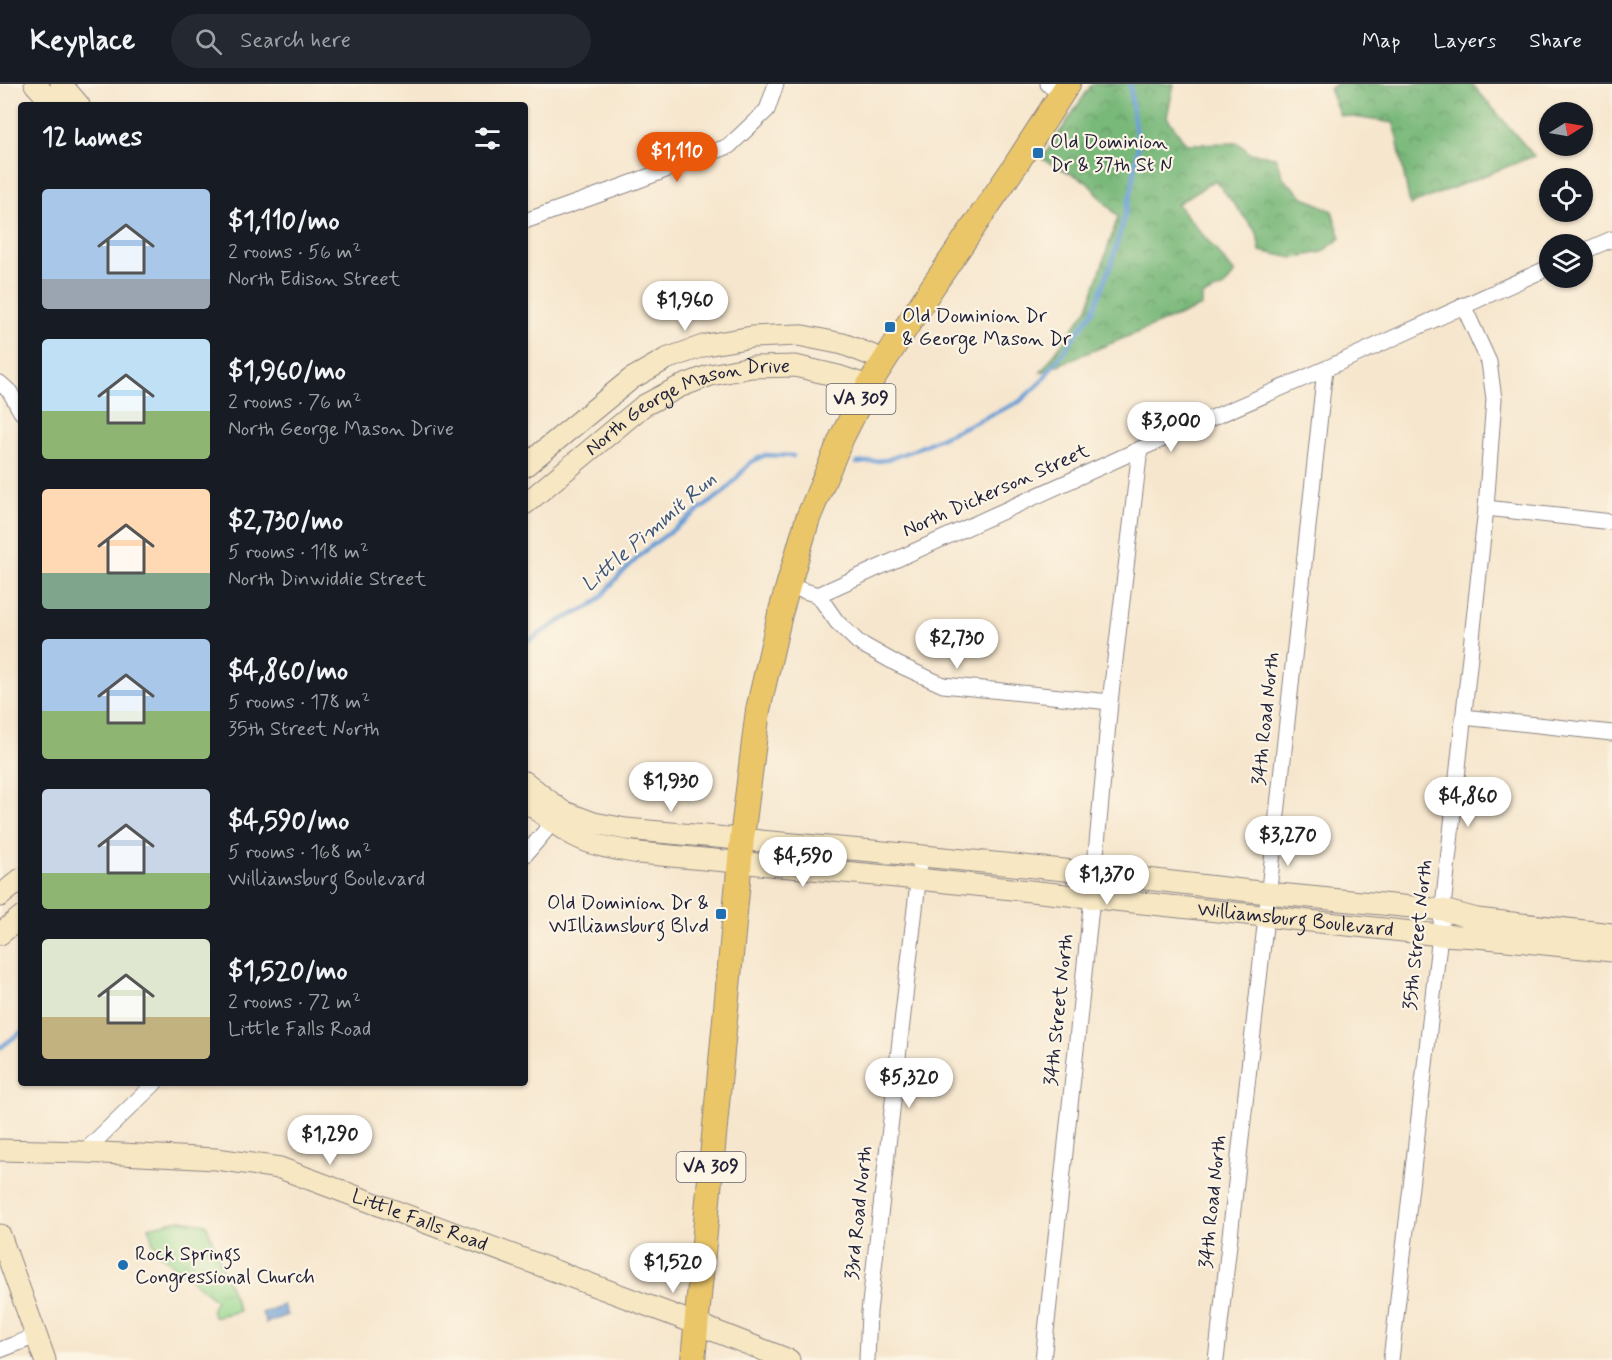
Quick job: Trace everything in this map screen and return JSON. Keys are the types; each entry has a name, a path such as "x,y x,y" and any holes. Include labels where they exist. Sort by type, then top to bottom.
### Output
{"main road":[{"path":"35,84 51,102"},
{"path":"61,84 76,102"},
{"name":"VA 309","path":"693,1360 741,850 758,710 788,586 808,518 842,437 868,387 929,292 1036,135 1059,88"},
{"name":"North George Mason Drive","path":"528,464 632,379 666,359 706,345 752,337 798,335 843,344 884,360"},
{"name":"North George Mason Drive","path":"528,502 643,406 679,387 711,375 751,367 795,366 838,376 868,387"},
{"name":"Williamsburg Boulevard","path":"528,785 576,837 604,847 639,853 741,850 921,856 1443,910 1477,919 1612,934"},
{"name":"Williamsburg Boulevard","path":"528,802 557,817"},
{"name":"Williamsburg Boulevard","path":"741,850 918,879 1440,935 1612,951"},
{"path":"0,896 18,881"},
{"path":"0,934 18,919"},
{"name":"Little Falls Road","path":"0,1150 216,1159 280,1168 789,1360"},
{"path":"0,1235 45,1360"}],"street":[{"path":"528,219 729,146 767,110 776,84"},
{"path":"1593,247 1612,239"},
{"name":"North Dickerson Street","path":"818,595 1539,272"},
{"name":"35th Street North","path":"1391,1360 1443,910 1486,508 1494,399 1489,362 1463,305"},
{"name":"34th Road North","path":"1216,1360 1325,369"},
{"path":"0,383 10,392 18,407"},
{"name":"34th Street North","path":"1043,1360 1092,898 1110,702 1140,449"},
{"path":"1486,508 1612,522"},
{"path":"788,586 818,595 837,622 858,642 897,664 943,685 1110,702"},
{"path":"1463,717 1612,733"},
{"path":"528,851 557,817"},
{"name":"33rd Road North","path":"867,1360 869,1312 921,856"},
{"path":"84,1152 153,1086"},
{"path":"0,1350 36,1336"}],"green space":[{"path":"1092,84 1174,84 1167,117 1186,144 1238,143 1250,153 1275,157 1284,179 1304,197 1332,211 1341,238 1322,252 1293,258 1260,251 1257,233 1215,180 1177,204 1235,273 1224,287 1202,296 1202,306 1041,372 1088,308 1118,217 1086,181 1042,159"},
{"path":"1337,84 1472,84 1534,156 1410,205 1394,123 1340,115 1329,89"},
{"path":"180,1220 206,1224 239,1311 214,1317 211,1311 216,1300 156,1251 148,1227"}],"water":[{"path":"283,1305 287,1315 266,1323 262,1313"}],"waterway":[{"name":"Little Pimmit Run","path":"857,463 886,460 914,450 1019,402 1040,383 1070,343 1093,311 1112,262 1132,188 1138,146 1130,84"},
{"name":"Little Pimmit Run","path":"528,641 562,620 591,606 647,549 724,492 751,462 765,455 793,456"},
{"name":"Little Pimmit Run","path":"0,1048 18,1034"}],"place":[{"name":"Old Dominion Dr & 37th St N","path":"1038,153"},
{"name":"Old Dominion Dr & George Mason Dr","path":"890,327"},
{"name":"Old Dominion Dr & WIlliamsburg Blvd","path":"721,914"},
{"name":"Rock Springs Congressional Church","path":"123,1265"}]}
